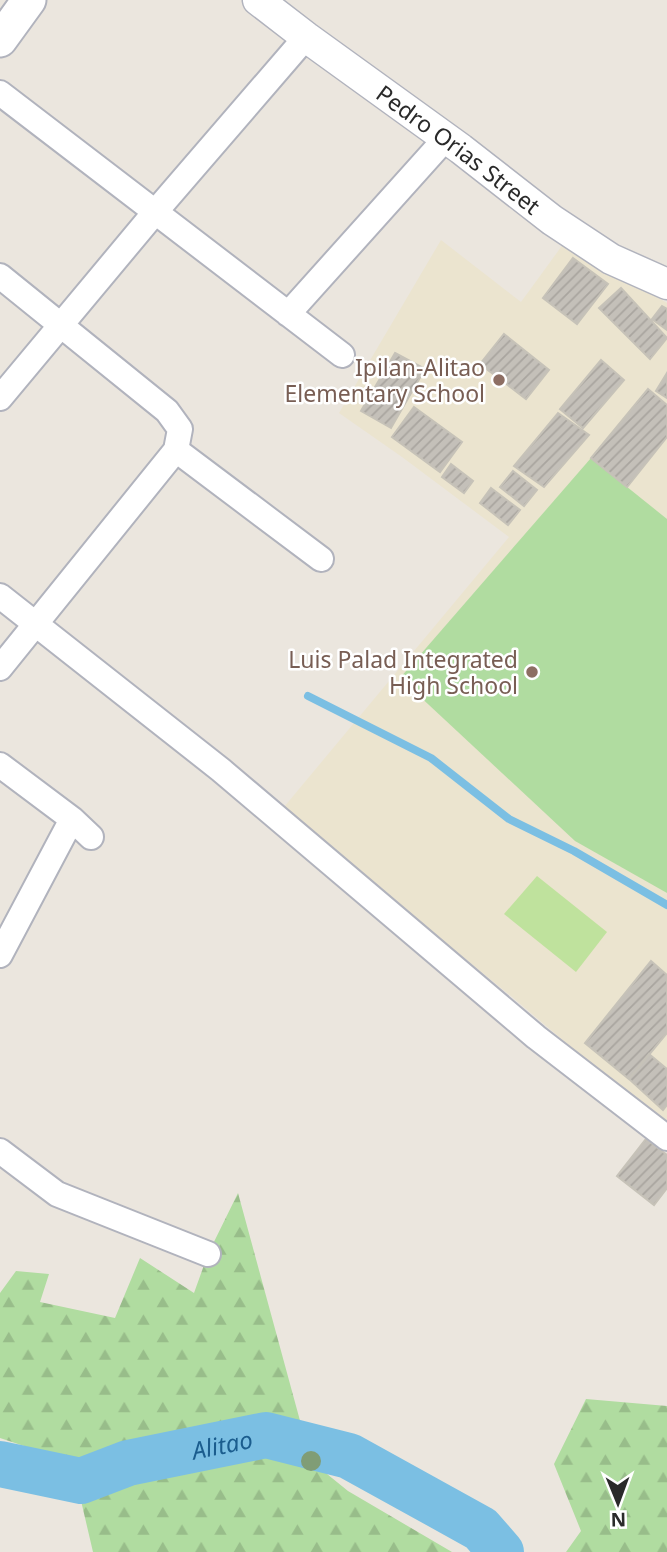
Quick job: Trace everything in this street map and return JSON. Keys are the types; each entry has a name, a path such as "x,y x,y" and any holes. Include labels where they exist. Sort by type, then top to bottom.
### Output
{"main road":[{"path":"0,40 29,0"}],"street":[{"name":"Pedro Orias Street","path":"258,0 552,219 611,259 667,285"},
{"path":"0,398 306,37"},
{"path":"0,93 342,355"},
{"path":"288,314 446,138"},
{"path":"0,276 167,411 180,429 176,450 0,668"},
{"path":"176,450 320,559"},
{"path":"0,596 221,770 536,1037 667,1138"},
{"path":"0,765 72,818 91,837"},
{"path":"0,955 72,818"},
{"path":"0,1151 57,1194 208,1254"}],"shaded area":[{"name":"Luis Palad Integrated High School","path":"441,240 521,302 564,243 667,303 667,1139 659,1122 284,807 509,537 339,413"}],"green space":[{"path":"591,458 667,519 667,893 575,841 400,678"},
{"path":"537,876 607,932 576,972 504,914"},
{"path":"238,1193 311,1461 348,1491 452,1552 93,1552 72,1462 0,1438 0,1293 16,1271 49,1274 40,1302 115,1318 140,1258 194,1293 208,1254"},
{"path":"586,1399 667,1406 667,1552 566,1552 581,1531 554,1464"}],"building":[{"path":"573,258 608,284 577,324 543,298"},
{"path":"621,288 667,338 650,359 599,308"},
{"path":"662,306 667,309 667,330 652,319"},
{"path":"504,334 549,370 526,399 480,364"},
{"path":"395,353 425,369 391,428 361,411"},
{"path":"601,360 624,380 583,428 560,409"},
{"path":"667,373 667,398 656,391"},
{"path":"648,389 667,405 667,437 627,487 591,458"},
{"path":"414,407 462,442 440,472 392,437"},
{"path":"558,413 589,435 544,487 514,466"},
{"path":"451,464 473,481 464,493 442,477"},
{"path":"513,471 537,490 524,506 500,487"},
{"path":"491,488 520,510 508,525 480,503"},
{"path":"651,961 667,975 667,1033 629,1079 585,1043"},
{"path":"649,1054 667,1069 667,1105 663,1110 629,1079"},
{"path":"646,1139 667,1155 667,1188 654,1205 617,1176"}],"waterway":[{"path":"308,696 431,758 509,819 574,851 667,905"},
{"name":"Alitao","path":"0,1464 81,1481 128,1463 266,1435 349,1456 481,1529 501,1552"}],"place":[{"name":"Ipilan-Alitao Elementary School","path":"499,380"},
{"name":"Luis Palad Integrated High School","path":"532,672"}]}
